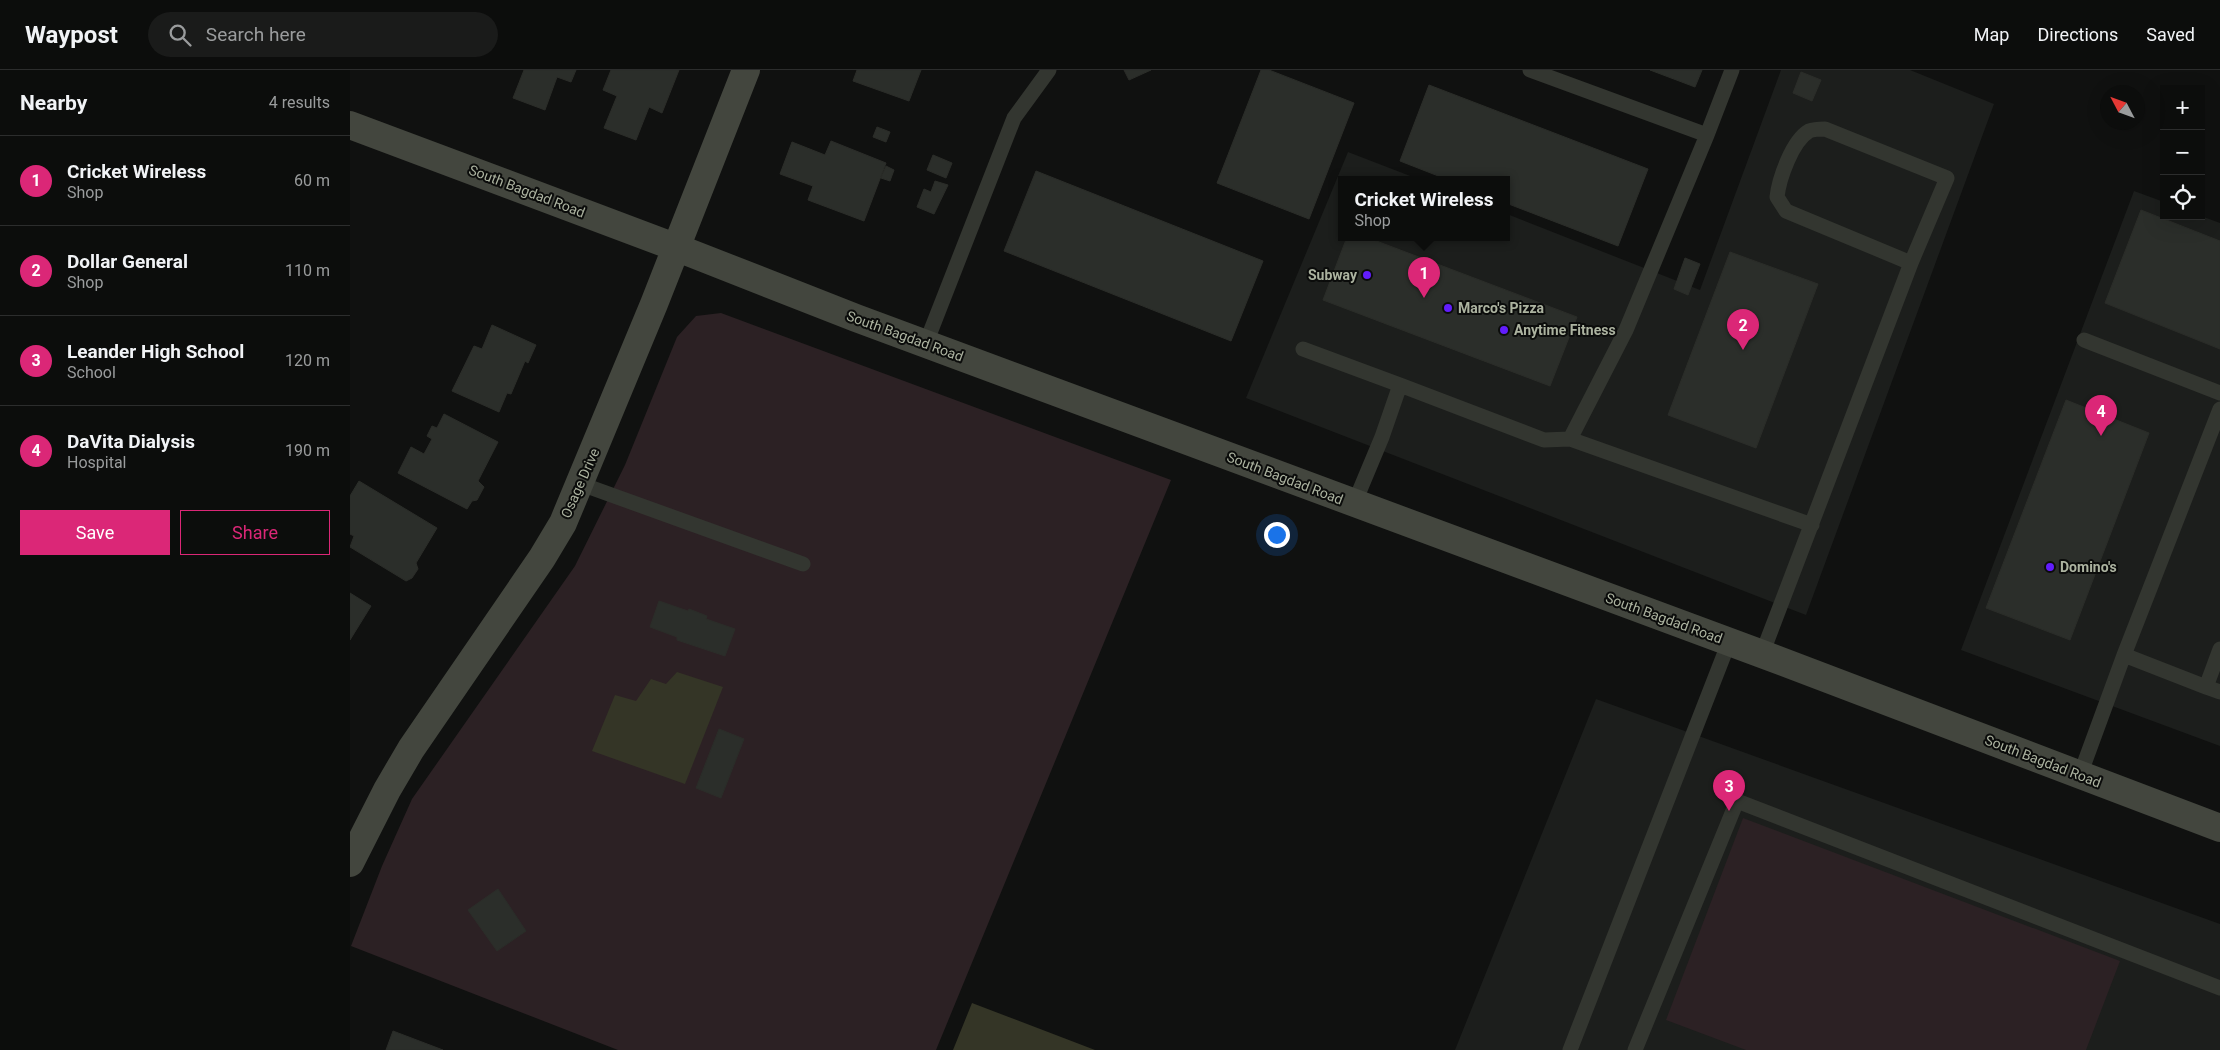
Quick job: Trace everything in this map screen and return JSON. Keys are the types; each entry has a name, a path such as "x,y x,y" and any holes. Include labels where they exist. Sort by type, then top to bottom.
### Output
{"main road":[{"name":"Osage Drive","path":"350,863 387,790 411,749 542,558 562,524 581,484 654,304 746,70"},
{"name":"South Bagdad Road","path":"350,125 1354,504 1762,654 2220,828"}],"lane":[{"path":"926,343 1014,118 1048,70"},
{"path":"1530,70 1707,135"},
{"path":"1570,440 1626,330 1732,70"},
{"path":"1762,654 1911,263 1947,178 1825,129 1811,130 1800,138 1779,180 1777,197 1786,211 1911,263"},
{"path":"2084,340 2220,393"},
{"path":"1303,349 1544,440 1570,440 1812,526"},
{"path":"1354,504 1382,437 1400,386"},
{"path":"2080,775 2124,655 2220,409"},
{"path":"581,484 803,564"},
{"path":"1570,1050 1729,642"},
{"path":"2206,687 2220,649"},
{"path":"2124,655 2220,692"},
{"path":"1635,1050 1737,801 2220,988"}],"shaded area":[{"path":"1781,70 1910,70 1994,104 1806,615 1246,398 1338,176 1338,241 1510,241 1510,215 1700,290"},
{"path":"1348,152 1410,176 1338,176"},
{"path":"2134,191 2160,201 2160,220 2205,220 2205,217 2220,223 2220,746 1961,650"},
{"path":"721,313 1171,480 936,1050 618,1050 351,946 382,866 412,799 575,566 625,465 677,337 696,316"},
{"path":"677,672 723,687 685,784 592,751 615,695 636,701 651,679 666,684"},
{"path":"1596,699 2220,924 2220,1050 1455,1050"},
{"path":"1743,818 2120,961 2086,1050 1746,1050 1666,1020"},
{"path":"972,1003 1095,1050 953,1050"}],"building":[{"path":"524,70 576,70 571,82 557,77 545,110 513,98"},
{"path":"611,70 679,70 662,113 649,107 636,140 604,128 617,96 603,90"},
{"path":"857,70 921,70 909,101 853,81"},
{"path":"1124,70 1151,70 1129,80"},
{"path":"1261,70 1269,70 1354,103 1309,219 1217,183"},
{"path":"1650,70 1702,70 1695,87"},
{"path":"1801,72 1821,80 1812,101 1793,93"},
{"path":"1429,85 1648,169 1618,246 1510,205 1510,176 1438,176 1400,161"},
{"path":"877,127 890,132 886,142 873,137"},
{"path":"831,141 886,163 864,221 808,200 813,186 780,174 792,142 825,155"},
{"path":"933,155 952,163 946,178 927,170"},
{"path":"886,166 894,170 890,181 881,178"},
{"path":"1036,171 1263,261 1231,341 1004,251"},
{"path":"935,181 948,185 934,214 917,207 924,189 931,192"},
{"path":"2141,210 2160,217 2160,220 2166,220 2220,241 2220,349 2105,303"},
{"path":"1345,241 1377,241 1577,317 1550,386 1323,300"},
{"path":"1730,252 1818,284 1756,448 1668,415"},
{"path":"1685,258 1700,264 1688,295 1674,289"},
{"path":"492,325 536,345 528,363 525,361 511,394 507,393 499,412 452,391 474,346 482,349"},
{"path":"2066,400 2149,433 2070,640 1986,608"},
{"path":"444,414 498,442 478,481 484,487 477,500 472,501 467,509 398,473 411,447 424,454 432,439 427,436 432,426 437,428"},
{"path":"359,481 437,528 416,563 418,569 412,578 406,581 350,547 354,536 350,534 350,496"},
{"path":"350,593 371,606 350,640"},
{"path":"659,601 688,611 689,609 707,616 706,619 735,629 725,656 677,640 677,637 650,627"},
{"path":"719,729 744,739 721,798 696,788"},
{"path":"498,889 526,931 497,951 468,910"},
{"path":"393,1031 443,1050 386,1050"}],"place":[{"name":"Subway","path":"1367,275"},
{"name":"Cricket Wireless","path":"1424,298"},
{"name":"Marco's Pizza","path":"1448,308"},
{"name":"Anytime Fitness","path":"1504,330"},
{"name":"Dollar General","path":"1743,350"},
{"name":"DaVita Dialysis","path":"2101,436"},
{"name":"Domino's","path":"2050,567"},
{"name":"Leander High School","path":"1729,811"}]}
